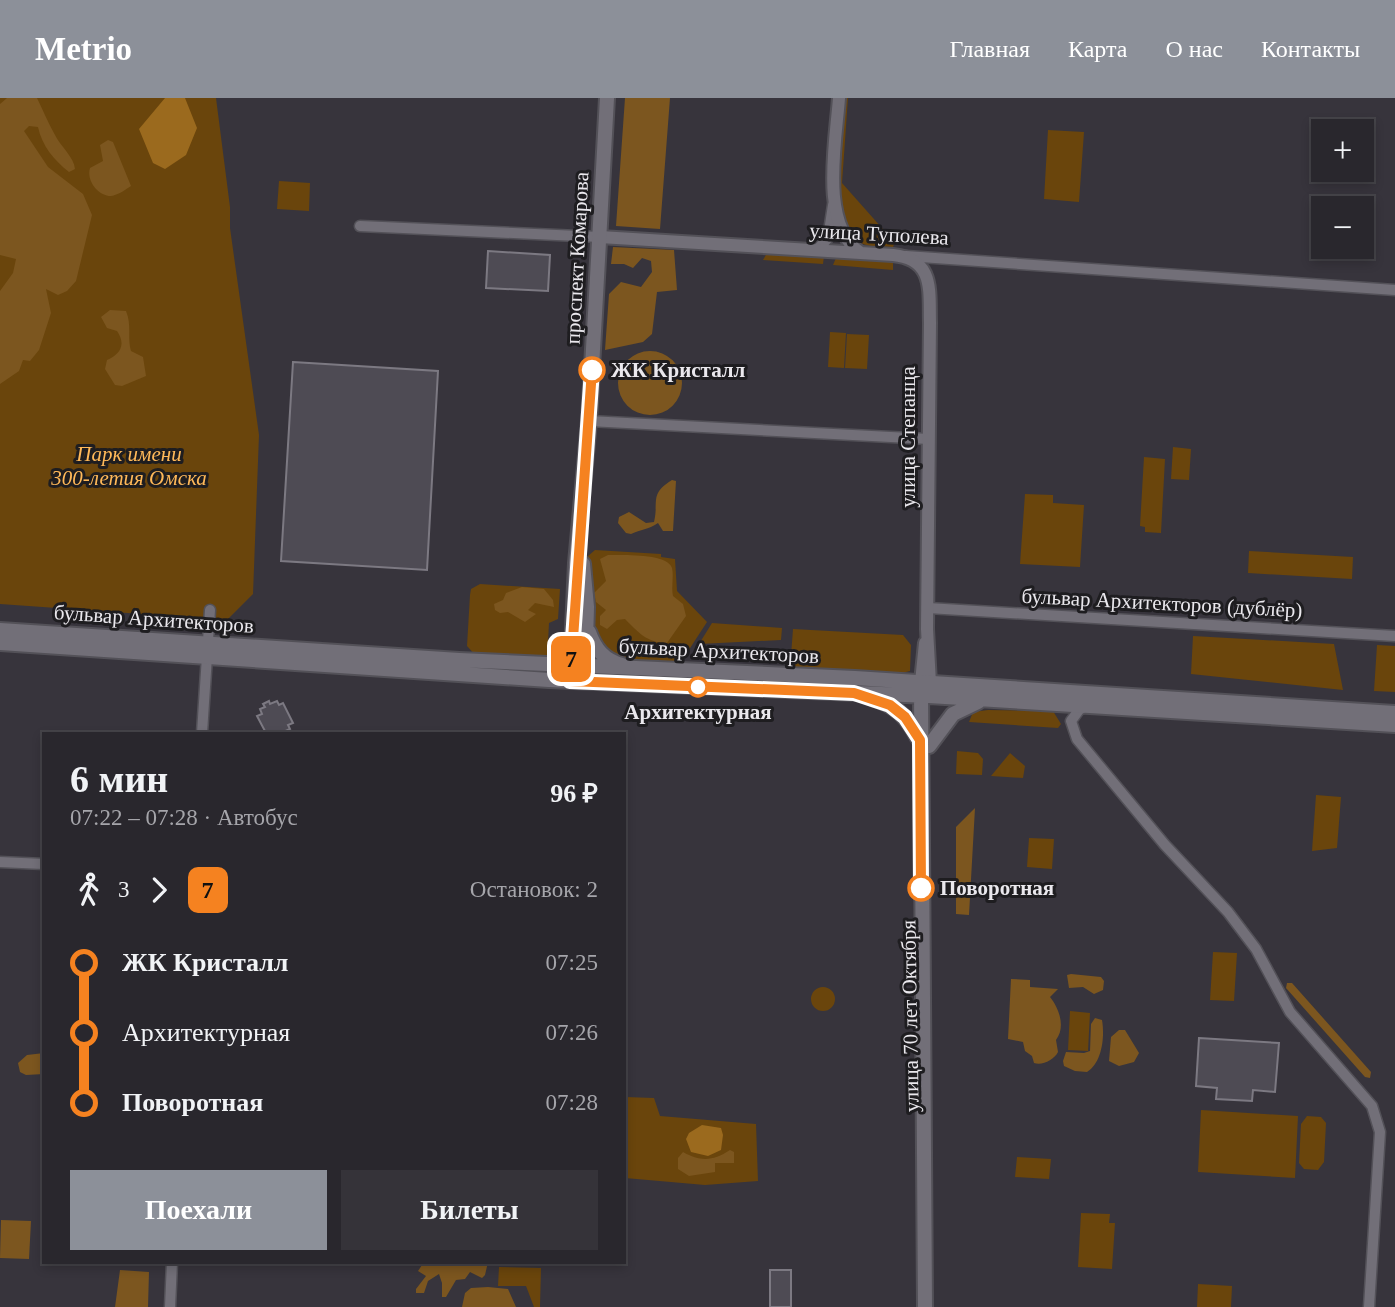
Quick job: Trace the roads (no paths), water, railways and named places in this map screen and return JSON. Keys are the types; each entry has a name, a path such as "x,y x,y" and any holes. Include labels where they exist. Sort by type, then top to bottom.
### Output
{"main road":[{"name":"проспект Комарова","path":"577,682 580,545 607,98"},
{"name":"проспект Комарова","path":"578,666 587,629 580,545"},
{"path":"587,629 594,645 606,659 633,668"},
{"name":"бульвар Архитекторов","path":"0,630 577,682 854,693 925,689 986,700 1395,725"},
{"name":"бульвар Архитекторов","path":"0,643 633,668 925,689 1395,713"},
{"name":"улица 70 лет Октября","path":"925,689 925,1307"},
{"path":"854,693 890,705 905,717 924,743 953,714 986,700"},
{"name":"улица 70 лет Октября","path":"924,743 934,1307"}],"street":[{"path":"817,250 828,238 834,201 839,98"},
{"path":"834,201 842,234 861,253"},
{"name":"улица Туполева","path":"360,226 939,256 1395,290"},
{"path":"906,256 918,262 926,274"},
{"path":"926,274 930,263 939,256"},
{"name":"улица Степанца","path":"925,689 930,313 926,274"},
{"path":"589,421 929,439"},
{"name":"бульвар Архитекторов (дублёр)","path":"928,608 1395,636"},
{"path":"202,732 210,610"},
{"path":"1053,704 1067,714 1077,739 1136,811 1243,931 1290,1012 1366,1097 1378,1119 1379,1156 1370,1307"},
{"path":"1071,722 1079,710 1086,706"},
{"path":"0,862 42,864"},
{"path":"170,1307 172,1264"}],"place":[{"name":"ЖК Кристалл","path":"592,370"},
{"name":"Архитектурная","path":"698,687"},
{"name":"Поворотная","path":"921,888"}],"park label":[{"name":"Парк имени 300-летия Омска","path":"129,466"}]}
